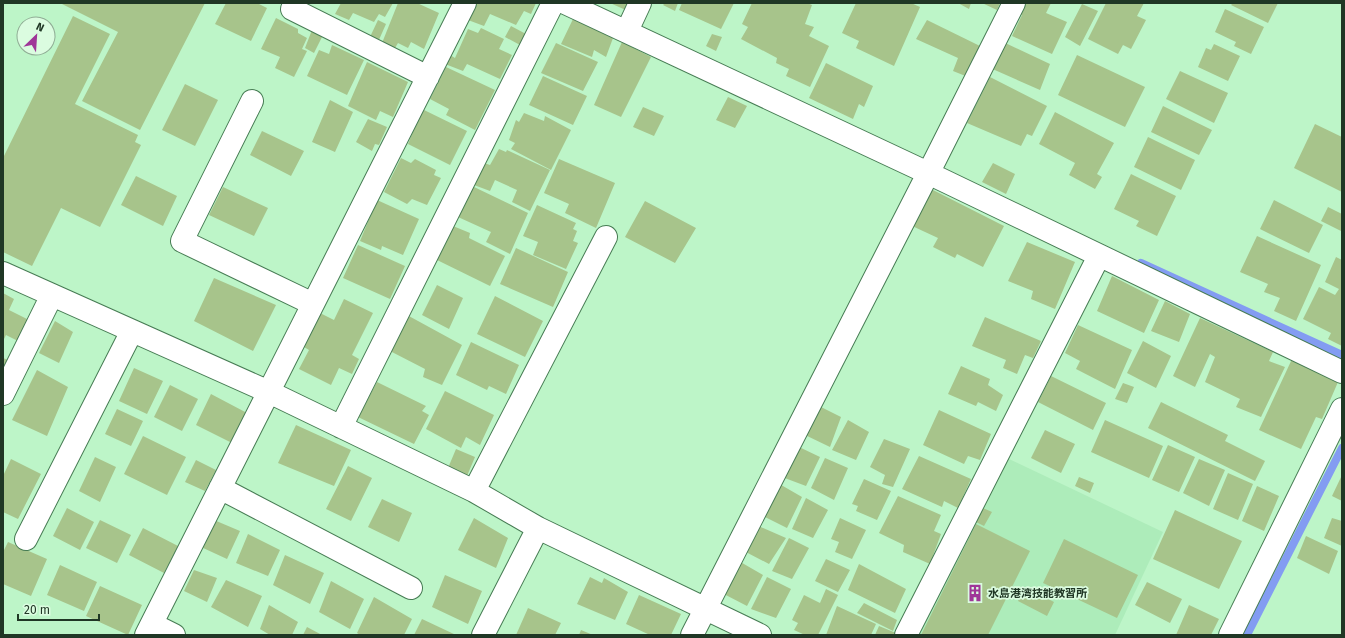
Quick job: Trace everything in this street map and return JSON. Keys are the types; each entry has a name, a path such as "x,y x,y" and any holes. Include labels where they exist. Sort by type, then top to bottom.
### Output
{"street":[{"path":"174,635 149,629 465,3"},
{"path":"341,427 553,3"},
{"path":"565,3 633,19 932,166 1098,256 1342,372"},
{"path":"692,635 1014,3"},
{"path":"292,9 428,77"},
{"path":"252,101 182,241 314,304"},
{"path":"474,491 606,237"},
{"path":"906,635 1098,256"},
{"path":"3,274 269,392 474,491 538,528 760,635"},
{"path":"3,394 52,295"},
{"path":"26,539 132,331"},
{"path":"1230,635 1342,409"},
{"path":"220,488 411,588"},
{"path":"483,635 538,528"}],"shaded area":[{"path":"1007,458 1163,532 1115,635 919,635"}],"building":[{"path":"60,3 205,3 140,130 82,101 118,32"},
{"path":"226,3 257,3 267,8 251,41 215,24"},
{"path":"341,3 393,3 385,17 379,14 374,22 353,13 349,20 335,14"},
{"path":"398,3 417,3 439,13 424,49 411,42 408,48 398,43 395,48 382,43"},
{"path":"476,3 536,3 531,14 524,11 516,25 490,14 484,26 468,20"},
{"path":"610,3 637,3 628,11"},
{"path":"665,3 678,3 675,11 663,5"},
{"path":"682,3 734,3 721,29 679,10"},
{"path":"752,3 807,3 812,5 805,24 814,27 809,36 829,46 810,87 786,76 789,69 776,63 777,58 741,39 748,27 742,24"},
{"path":"856,3 911,3 920,7 894,66 856,48 859,41 842,33"},
{"path":"958,3 971,3 969,9"},
{"path":"982,3 1000,3 997,10"},
{"path":"1022,3 1051,3 1046,13 1067,22 1052,54 1012,36 1022,15 1017,12"},
{"path":"1106,3 1144,3 1137,16 1146,20 1131,49 1123,45 1118,54 1088,39"},
{"path":"1233,3 1278,3 1268,23 1231,5"},
{"path":"1082,4 1098,11 1080,46 1065,37"},
{"path":"1225,9 1264,27 1251,54 1234,46 1236,42 1215,32"},
{"path":"73,16 110,34 75,104 138,135 135,142 141,145 100,227 61,208 32,266 3,252 3,158 53,56 56,56 56,50"},
{"path":"276,18 298,29 298,33 307,38 302,49 307,51 294,77 275,68 280,57 261,49"},
{"path":"573,19 613,38 606,57 594,50 592,57 561,44"},
{"path":"378,20 386,24 378,42 369,39"},
{"path":"927,20 980,46 968,77 953,71 958,58 916,39"},
{"path":"511,26 526,34 520,45 505,37"},
{"path":"481,28 504,39 499,49 512,55 500,79 467,64 463,71 445,64 450,55 455,58 468,29 478,33"},
{"path":"312,30 323,35 314,53 305,48"},
{"path":"712,34 722,37 716,51 706,46"},
{"path":"1001,41 1050,64 1040,90 988,67"},
{"path":"622,42 651,57 621,117 594,105"},
{"path":"556,43 598,62 583,91 541,73"},
{"path":"1214,44 1240,56 1228,81 1198,67 1206,48 1211,50"},
{"path":"332,45 364,60 347,95 307,76 319,50 329,54"},
{"path":"1077,55 1145,87 1125,127 1058,95"},
{"path":"367,62 408,82 393,117 380,111 376,120 348,106"},
{"path":"826,63 873,86 864,107 859,104 853,119 809,98"},
{"path":"446,67 495,90 475,130 446,115 449,109 430,99"},
{"path":"1180,71 1228,93 1214,123 1166,99"},
{"path":"543,76 587,96 573,125 529,105"},
{"path":"990,77 1047,106 1032,136 1027,134 1021,146 967,123"},
{"path":"185,84 218,100 195,146 162,130"},
{"path":"728,97 747,106 735,128 716,120"},
{"path":"330,100 353,112 335,152 312,142"},
{"path":"1163,106 1212,130 1199,155 1151,132"},
{"path":"643,107 664,116 654,136 633,127"},
{"path":"422,109 467,131 450,165 408,144"},
{"path":"1055,112 1114,143 1097,174 1102,177 1095,189 1069,175 1075,163 1039,144"},
{"path":"524,113 544,121 545,116 571,130 551,170 511,149 515,143 509,140 516,120 519,122"},
{"path":"368,119 387,127 379,145 375,144 372,151 356,142"},
{"path":"1315,124 1342,137 1342,192 1294,168"},
{"path":"262,131 304,151 291,176 250,155"},
{"path":"1148,137 1195,160 1181,190 1134,167"},
{"path":"499,149 506,152 507,150 550,170 530,211 512,202 517,190 495,180 490,191 474,185 484,163 490,165"},
{"path":"401,158 411,163 415,159 436,170 434,175 441,178 427,205 412,199 407,204 384,192"},
{"path":"559,159 615,183 596,228 565,213 569,204 544,193"},
{"path":"993,163 1015,174 1006,194 982,182"},
{"path":"1131,174 1176,196 1157,236 1136,226 1139,221 1114,209"},
{"path":"136,176 177,196 163,226 121,205"},
{"path":"472,186 528,213 510,254 486,242 491,232 458,217"},
{"path":"223,187 268,208 254,236 209,215"},
{"path":"929,188 1004,226 983,267 957,254 955,258 933,247 938,238 910,225"},
{"path":"377,200 419,219 403,255 382,246 381,250 360,241"},
{"path":"1274,200 1323,225 1309,253 1260,229"},
{"path":"645,201 696,228 675,263 625,237"},
{"path":"537,205 576,223 573,229 577,231 573,241 578,243 566,269 533,255 538,242 523,236"},
{"path":"1328,207 1342,214 1341,231 1321,221"},
{"path":"453,226 470,233 469,238 505,256 490,286 437,260"},
{"path":"1257,236 1321,265 1296,321 1274,311 1280,298 1264,292 1268,284 1240,272"},
{"path":"1027,242 1075,262 1055,309 1031,299 1033,291 1008,281"},
{"path":"358,245 405,266 390,299 343,278"},
{"path":"516,248 568,272 553,307 500,284"},
{"path":"1336,257 1342,260 1342,346 1328,339 1331,333 1303,319 1319,287 1335,295 1339,289 1325,282"},
{"path":"1112,276 1159,300 1144,333 1097,311"},
{"path":"214,278 276,305 253,351 194,321"},
{"path":"437,285 463,298 449,329 422,315"},
{"path":"3,293 14,299 9,310 31,321 20,342 6,335 3,341"},
{"path":"495,296 543,321 525,357 477,334"},
{"path":"344,299 373,313 352,355 359,359 352,374 339,368 331,385 299,369 309,350 304,347 320,313 334,320"},
{"path":"1165,301 1190,314 1179,342 1151,331"},
{"path":"407,315 462,345 442,385 423,377 425,369 390,351"},
{"path":"985,317 1041,341 1033,358 1025,355 1017,374 1003,368 1006,360 972,346"},
{"path":"1200,318 1273,352 1269,361 1285,367 1261,417 1236,407 1240,399 1205,382 1215,357 1210,354 1195,387 1173,376"},
{"path":"55,321 73,332 59,363 39,353"},
{"path":"1078,325 1132,350 1115,389 1076,369 1080,361 1065,353"},
{"path":"1143,341 1171,356 1156,388 1127,373"},
{"path":"471,342 519,365 506,394 489,386 487,390 456,375"},
{"path":"3,358 8,360 3,370"},
{"path":"1292,359 1338,382 1322,419 1316,417 1301,449 1259,430"},
{"path":"961,366 990,379 988,385 1003,395 996,411 978,402 976,406 948,394"},
{"path":"134,368 163,381 147,414 119,401"},
{"path":"37,370 68,387 47,436 12,420"},
{"path":"1051,376 1106,403 1093,430 1038,402"},
{"path":"377,382 426,406 422,411 429,415 414,444 358,417"},
{"path":"1123,383 1134,387 1127,403 1115,399"},
{"path":"170,385 198,399 182,431 154,417"},
{"path":"445,391 494,415 480,445 466,437 461,448 426,429"},
{"path":"211,394 247,413 232,443 196,425"},
{"path":"1161,402 1228,435 1225,441 1265,461 1255,481 1148,428"},
{"path":"815,404 841,417 830,447 803,434"},
{"path":"117,409 143,421 131,446 105,434"},
{"path":"939,410 991,434 980,460 968,456 964,464 923,445"},
{"path":"848,420 869,432 856,460 832,450"},
{"path":"1105,420 1163,446 1149,478 1091,452"},
{"path":"296,425 351,450 334,486 278,463"},
{"path":"1045,430 1075,444 1061,473 1031,458"},
{"path":"143,436 186,457 167,495 124,474"},
{"path":"884,439 910,449 893,487 882,484 885,475 870,467"},
{"path":"1168,445 1195,457 1179,492 1152,480"},
{"path":"797,446 820,457 806,486 782,477"},
{"path":"456,449 475,457 467,476 448,468"},
{"path":"919,456 971,479 958,508 944,501 942,507 902,489"},
{"path":"95,457 116,467 100,502 79,491"},
{"path":"825,458 848,468 834,500 811,488"},
{"path":"11,459 41,474 18,519 3,512 3,476"},
{"path":"1199,459 1225,470 1209,506 1183,493"},
{"path":"196,460 216,470 205,491 185,482"},
{"path":"348,466 372,478 351,521 326,509"},
{"path":"1228,473 1253,484 1238,520 1213,509"},
{"path":"1342,475 1342,501 1332,496"},
{"path":"1079,477 1094,483 1090,493 1075,486"},
{"path":"864,479 891,491 877,520 856,511 858,506 852,504"},
{"path":"776,482 802,497 787,528 761,515"},
{"path":"1257,486 1279,496 1264,531 1242,521"},
{"path":"898,496 941,515 934,531 941,534 930,564 903,552 904,545 879,533"},
{"path":"806,498 828,510 813,538 792,529"},
{"path":"382,499 412,513 399,542 368,527"},
{"path":"67,508 94,522 80,550 53,536"},
{"path":"983,508 992,512 984,526 976,522"},
{"path":"1175,510 1242,541 1219,589 1153,559"},
{"path":"474,518 508,538 496,568 458,550"},
{"path":"840,518 866,530 852,559 835,552 839,542 831,539"},
{"path":"1332,518 1342,521 1342,546 1324,538"},
{"path":"100,520 131,535 117,563 86,548"},
{"path":"214,520 240,531 227,559 201,547"},
{"path":"754,524 786,538 769,564 742,550"},
{"name":"水島港湾技能教習所","path":"976,524 1030,551 988,635 921,635"},
{"path":"143,528 178,546 164,573 129,555"},
{"path":"248,534 280,550 268,576 236,563"},
{"path":"1306,536 1338,551 1329,574 1297,558"},
{"path":"789,538 809,548 792,579 772,571"},
{"path":"1064,539 1138,575 1117,618 1043,583"},
{"path":"8,542 47,559 31,596 3,584 3,552"},
{"path":"285,555 324,573 310,604 273,585"},
{"path":"826,559 850,570 838,592 815,581"},
{"path":"737,560 763,575 747,606 720,592"},
{"path":"859,564 906,589 895,613 848,590"},
{"path":"60,565 97,582 84,611 47,595"},
{"path":"194,570 217,578 207,602 184,591"},
{"path":"445,575 482,591 468,624 432,607"},
{"path":"590,577 602,583 604,578 628,592 615,620 577,604"},
{"path":"767,577 791,589 776,618 751,609"},
{"path":"226,580 262,596 248,627 211,607"},
{"path":"331,581 364,599 350,629 319,612"},
{"path":"1147,582 1182,599 1170,623 1135,605"},
{"path":"100,586 142,605 128,635 86,616"},
{"path":"1025,587 1054,602 1047,616 1018,601"},
{"path":"826,589 838,595 818,635 805,635 794,630 798,623 792,620 804,595 820,603"},
{"path":"639,595 681,614 671,635 650,635 626,624"},
{"path":"374,597 412,619 404,635 360,635 357,633"},
{"path":"864,603 897,620 893,631 857,613"},
{"path":"269,605 298,622 292,635 270,635 260,629"},
{"path":"1189,605 1219,619 1211,635 1176,635"},
{"path":"837,606 876,624 871,635 826,635"},
{"path":"528,608 561,623 555,635 516,635"},
{"path":"422,619 456,635 414,635"},
{"path":"879,626 896,633 894,635 875,635"},
{"path":"307,627 322,635 303,635"},
{"path":"581,630 593,635 579,635"}],"waterway":[{"path":"1141,263 1342,355"},
{"path":"1247,635 1342,448"}],"place":[{"name":"水島港湾技能教習所","path":"975,593"}]}
